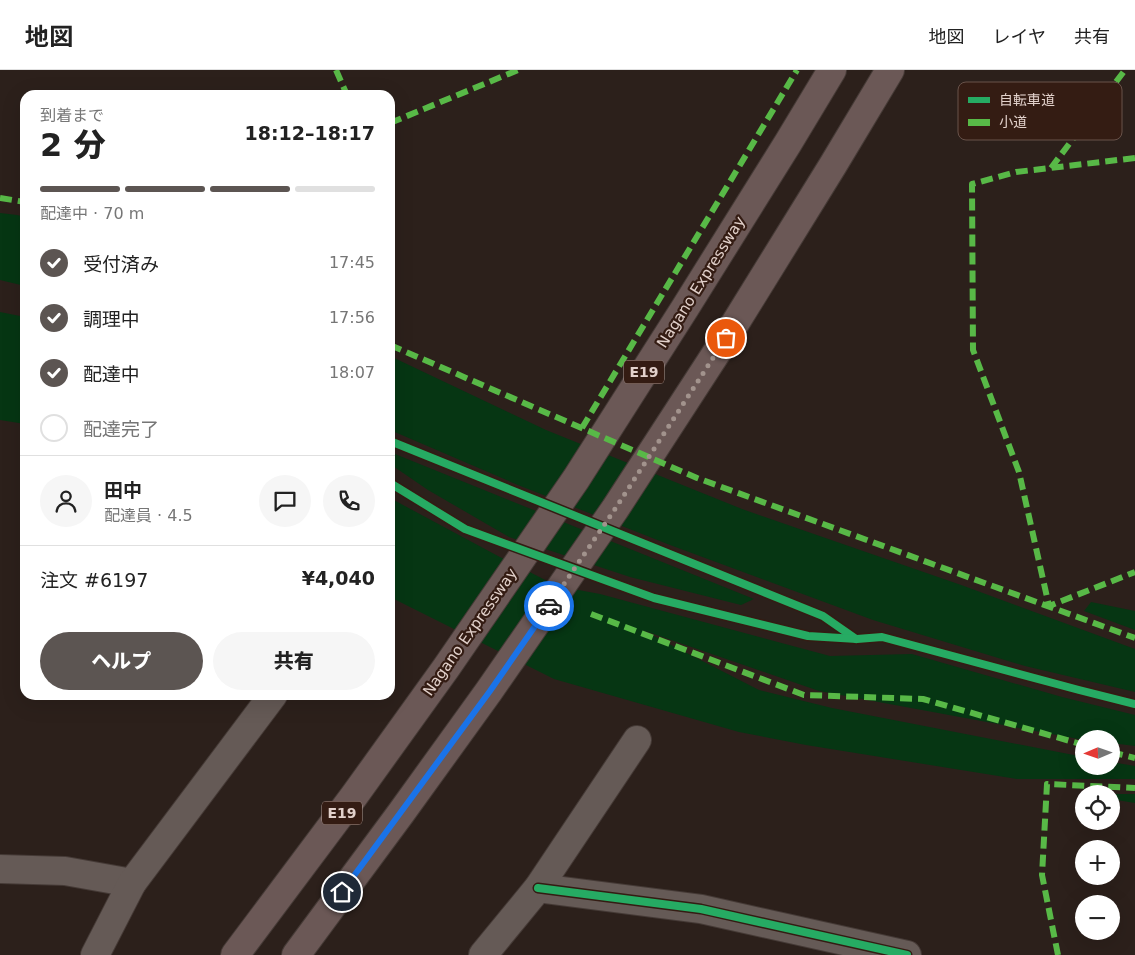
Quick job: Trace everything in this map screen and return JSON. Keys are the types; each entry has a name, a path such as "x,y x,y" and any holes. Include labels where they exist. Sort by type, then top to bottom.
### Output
{"highway":[{"name":"Nagano Expressway","path":"235,955 354,796 446,668 581,471 696,291 832,70"},
{"path":"296,955 490,691 620,501 736,321 890,70"}],"street":[{"path":"95,955 132,883 269,700"},
{"path":"483,955 538,888 637,740"},
{"path":"0,869 65,871 132,883"},
{"path":"538,888 702,909 908,955"}],"green space":[{"path":"0,213 20,216 20,285 0,280"},
{"path":"0,312 20,316 20,423 0,420"},
{"path":"395,358 546,430 742,509 964,586 1135,649 1135,692 1025,666 873,620 670,545 518,485 395,432"},
{"path":"395,454 754,599 741,605 630,577 509,537 428,490 395,467"},
{"path":"395,501 557,586 600,594 830,656 912,654 1062,697 1135,715 1135,746 1120,744 1120,730 1075,730 1075,738 819,691 642,630 759,690 832,708 1075,755 1075,775 1120,775 1120,764 1135,766 1135,779 1017,779 806,745 739,732 554,679 395,600"},
{"path":"1091,602 1135,611 1135,630 1084,611"},
{"path":"1120,794 1135,794 1135,803 1120,800"}],"marked path":[{"path":"336,70 345,90"},
{"path":"395,121 518,70"},
{"path":"582,428 797,70"},
{"path":"1116,82 1125,70"},
{"path":"1051,168 1072,140"},
{"path":"1135,158 1016,172 972,184 973,350 1019,472 1049,606 1135,572"},
{"path":"0,198 20,201"},
{"path":"395,347 697,478 1135,638"},
{"path":"591,614 804,695 923,699 1075,742"},
{"path":"1120,754 1135,758"},
{"path":"1058,955 1042,875 1047,784 1135,788"}],"cycle path":[{"path":"395,443 823,616 856,639"},
{"path":"395,486 465,529 654,598 808,636 857,639 882,637 1135,704"},
{"path":"538,888 701,909 907,955"}],"way so far":[{"path":"549,606 615,509 726,338"}],"route":[{"path":"342,892 490,691 549,606"}]}
